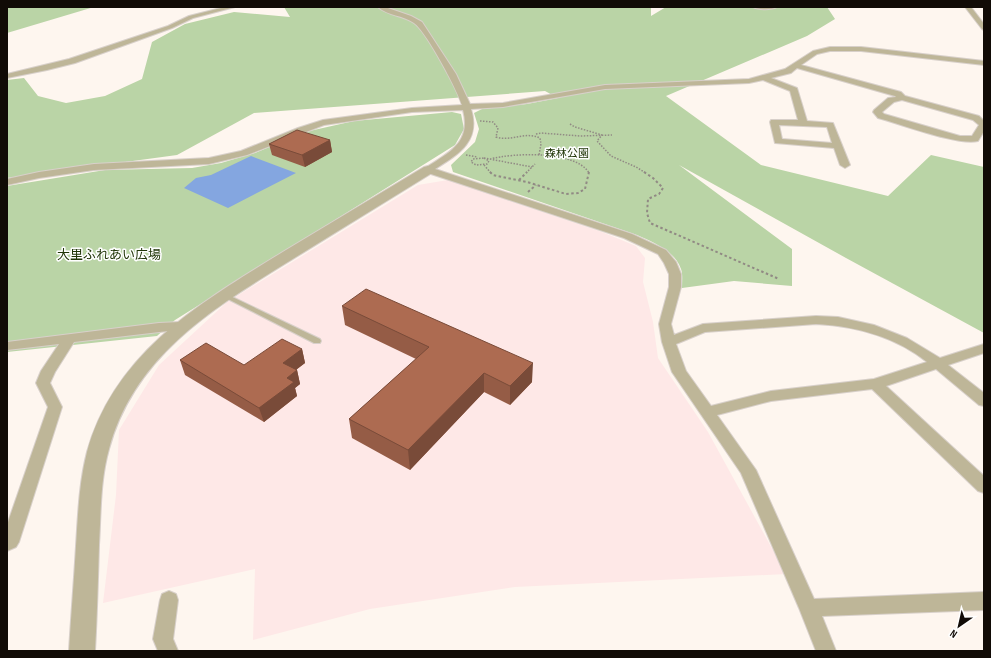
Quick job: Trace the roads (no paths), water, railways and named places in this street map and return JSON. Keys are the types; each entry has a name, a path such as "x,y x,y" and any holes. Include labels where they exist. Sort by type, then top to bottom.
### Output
{"street":[{"path":"7,76 72,62 103,49 159,31 191,17 232,7"},
{"path":"82,651 90,504 94,471 101,439 112,413 126,387 144,364 180,326 224,295 428,170 454,152 465,142 469,131 467,107 447,63 422,26 413,19 392,13 381,7"},
{"path":"756,7 774,7"},
{"path":"969,8 977,10"},
{"path":"969,8 984,28"},
{"path":"7,182 39,175 94,167 209,161 244,153 301,130 323,123 412,110 467,107 535,100 605,88 729,83 766,78 788,71 815,52 838,48 984,63"},
{"path":"797,66 898,94 902,98 976,118 983,125 975,139 960,139 881,116 877,112 891,100 902,98"},
{"path":"766,78 794,90 803,123"},
{"path":"838,146 778,141 774,122 830,125 838,146 845,165"},
{"path":"428,170 628,236 662,252 670,262 675,274 675,287 665,324 679,372 748,470 809,608 826,651"},
{"path":"669,342 703,328 816,320 838,322 869,328 902,340 938,363 984,401"},
{"path":"7,346 180,326"},
{"path":"7,543 10,542 55,407 43,383 48,371 70,338"},
{"path":"707,412 771,396 876,384 984,348"},
{"path":"876,384 984,486"},
{"path":"168,651 163,639 169,600"},
{"path":"809,608 984,601"}],"lane":[{"path":"224,295 317,341"}],"water":[{"path":"251,156 296,173 228,208 184,188 196,178 211,175"}],"park label":[{"name":"森林公園","path":"567,153"},
{"name":"大里ふれあい広場","path":"109,255"}]}
